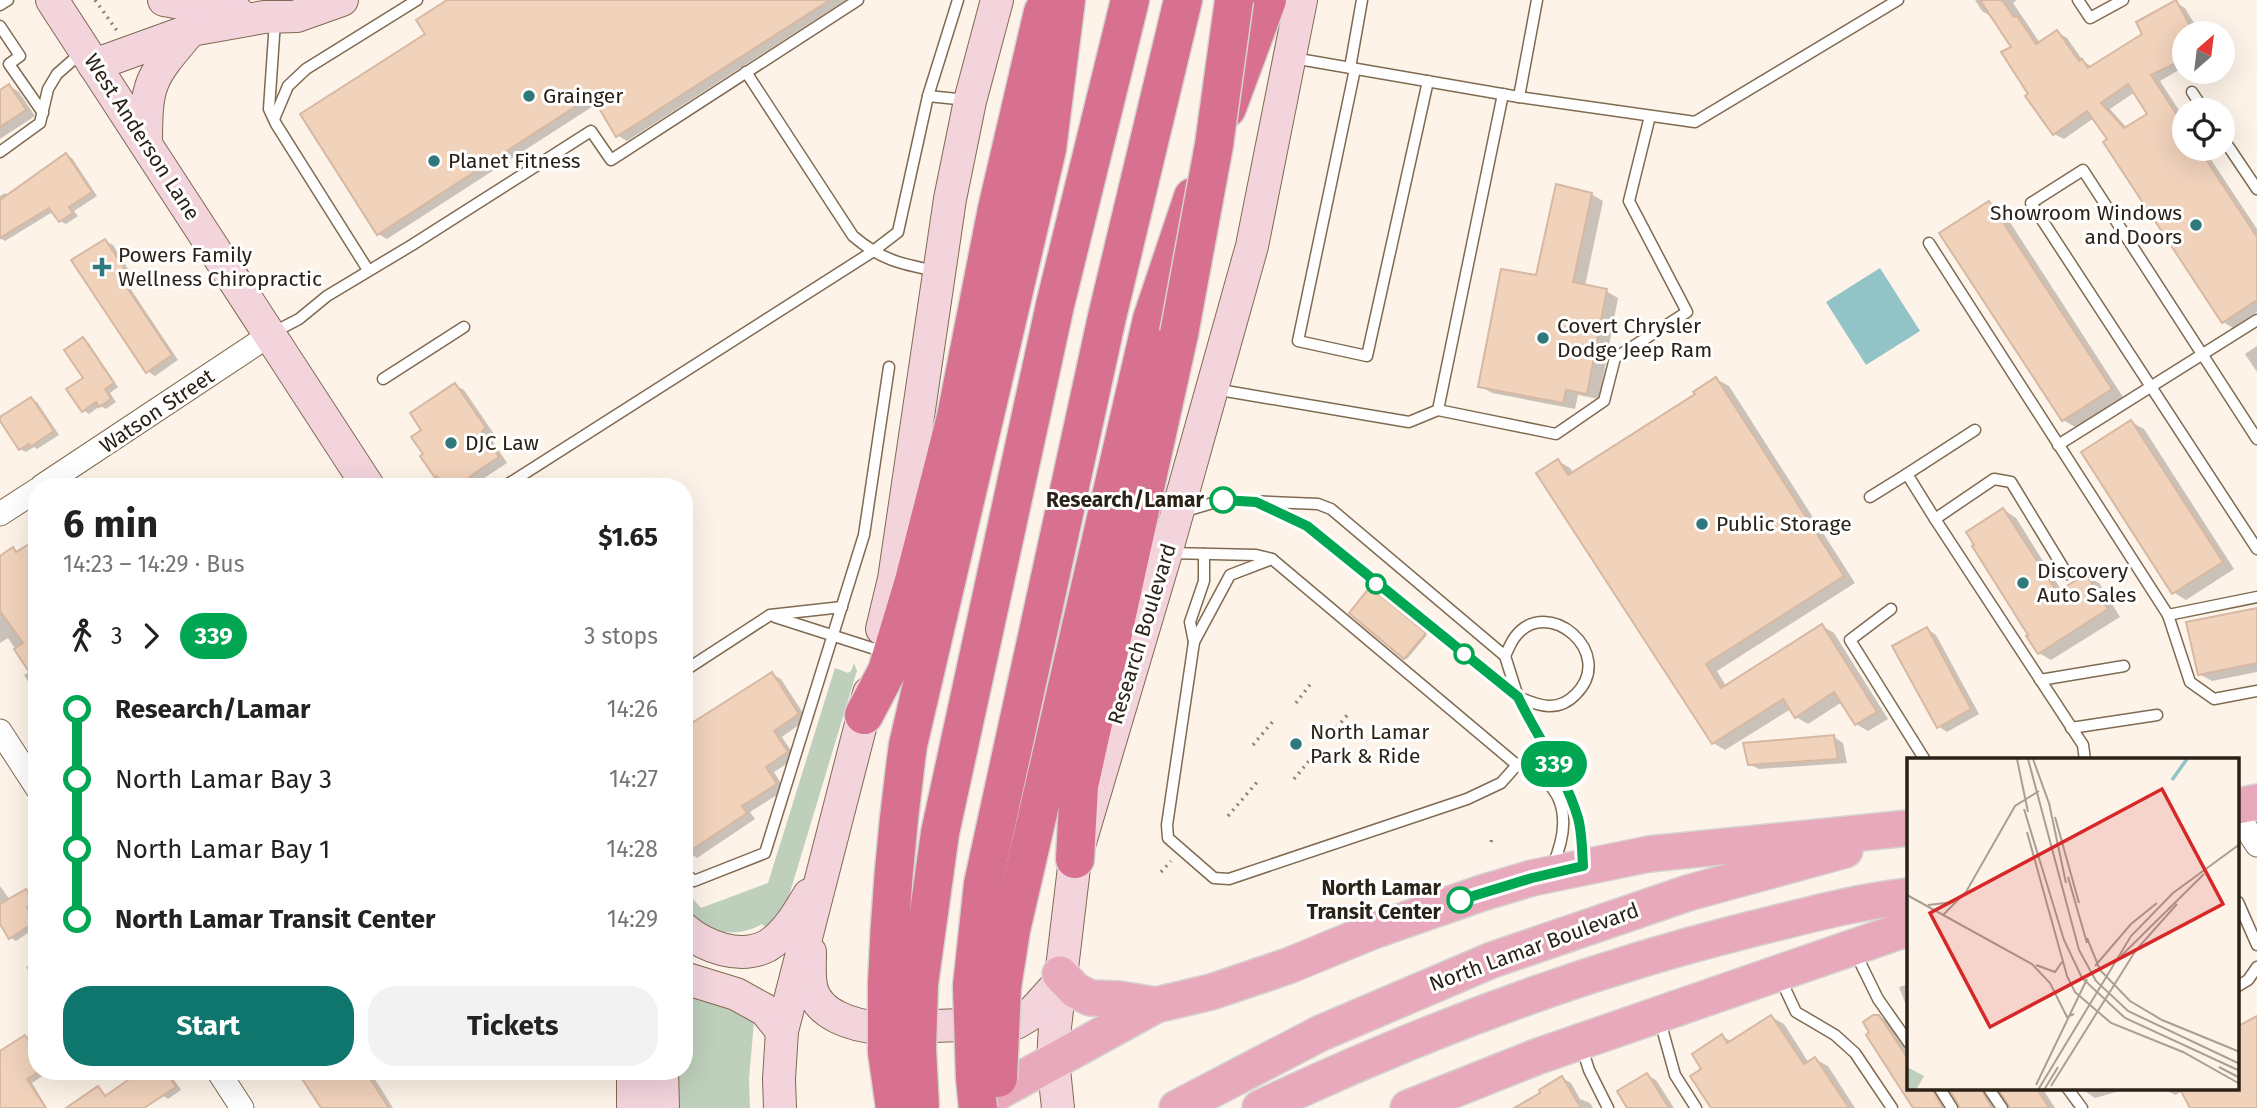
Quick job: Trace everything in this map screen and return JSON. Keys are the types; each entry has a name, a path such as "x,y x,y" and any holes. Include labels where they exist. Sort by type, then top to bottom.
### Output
{"highway":[{"path":"864,715 887,671 914,580 956,417 997,209 1046,0"},
{"path":"920,1108 917,1049 903,984 890,900 898,817 908,745 1047,149 1066,0"},
{"path":"895,1108 887,1052 940,833 1055,305 1130,0"},
{"path":"995,1108 999,1070 987,986 983,884 1107,317 1183,0"},
{"path":"1075,859 1079,786 1179,334 1214,145 1234,0"},
{"path":"978,1108 975,1078 987,986 1016,904 1152,318 1182,225 1267,0"}],"main road":[{"name":"West Anderson Lane","path":"52,0 363,478"},
{"path":"164,0 269,17"},
{"path":"89,57 191,30 269,17 297,16 342,0"},
{"path":"780,1108 782,1031 864,715 894,579 939,271 970,101 997,0"},
{"name":"Research Boulevard","path":"1058,1108 1053,1060 1075,859 1178,514 1252,246 1301,0"},
{"path":"146,144 146,105 154,75 191,30"},
{"path":"968,1108 1156,1005 1211,992 1288,966 1373,931 1471,897 1583,866 1694,848 1907,830"},
{"name":"North Lamar Boulevard","path":"1177,1108 1321,1033 1492,960 1688,893 1907,831"},
{"path":"693,935 714,948 739,952 766,946 789,926 823,869"},
{"name":"North Lamar Boulevard","path":"1260,1108 1337,1072 1448,1026 1574,980 1725,936 1829,911 1907,896"},
{"path":"809,926 811,987 825,1007 842,1020 862,1027 1016,1023 1031,1014 1060,979 1090,998 1156,1005"},
{"path":"1408,1108 1580,1042 1907,929"},
{"path":"693,981 736,994 765,1010 782,1031"},
{"path":"633,1080 633,1108"},
{"path":"662,1080 663,1108"}],"street":[{"name":"Watson Street","path":"54,478 271,334"},
{"path":"0,514 28,496"},
{"path":"0,731 28,774"},
{"path":"2240,819 2257,845"},
{"path":"224,1080 242,1108"}],"lane":[{"path":"0,5 8,0"},
{"path":"274,119 288,86 306,69 417,0"},
{"path":"271,334 299,319 327,296 412,246 591,131 611,160 858,0"},
{"path":"518,478 872,252 898,232 928,96 958,0"},
{"path":"1363,0 1353,68 1298,341 1367,356 1428,81"},
{"path":"1519,97 1537,0"},
{"path":"1290,57 1519,97 1695,122 1898,0"},
{"path":"2078,0 2090,18 2123,0"},
{"path":"269,17 270,109 368,270"},
{"path":"0,26 20,56 9,64 43,113"},
{"path":"0,152 40,123 48,89 57,74 89,57"},
{"path":"746,72 853,236 872,252 901,264 939,271"},
{"path":"2192,92 2196,98"},
{"path":"1438,410 1503,94"},
{"path":"928,96 970,101"},
{"path":"1212,389 1409,422 1438,410 1556,434 1604,401 1615,358 1687,312 1629,201 1650,116"},
{"path":"2235,156 2257,189"},
{"path":"2257,439 2082,170 2031,203 2257,549"},
{"path":"1929,243 2168,615 2190,682 2214,699 2257,691"},
{"path":"2058,445 2257,320"},
{"path":"383,379 464,327"},
{"path":"693,880 765,853 864,535 889,367"},
{"path":"1870,497 1975,430"},
{"path":"1907,474 2083,745 2085,758"},
{"path":"1935,519 1994,479 2011,482 2067,575"},
{"path":"1178,514 1223,500 1284,501 1318,504 1331,509 1505,656 1518,697 1536,734 1564,780 1579,821 1583,866"},
{"path":"1256,502 1307,526 1518,697 1554,707 1569,702 1582,689 1588,674 1588,658 1581,641 1569,629 1554,623 1523,629 1515,637 1505,656"},
{"path":"1166,553 1256,555 1272,559 1517,765 1534,771 1551,785 1561,800 1563,836 1549,874"},
{"path":"1204,554 1204,581 1190,622 1194,642 1167,825 1168,838 1214,878 1229,879 1467,799 1501,783 1517,765"},
{"path":"1194,642 1230,575 1272,559"},
{"path":"2168,615 2257,597"},
{"path":"693,664 769,615 842,607"},
{"path":"1891,609 1850,640 1924,758"},
{"path":"769,615 878,650"},
{"path":"2040,680 2124,667"},
{"path":"2071,728 2157,715"},
{"path":"2240,907 2257,945"},
{"path":"1853,947 1878,999 1907,1040"},
{"path":"2240,985 2248,980 2257,967"},
{"path":"1778,974 1797,1012 1835,1035 1855,1053 1892,1108"},
{"path":"1659,1015 1675,1075 1696,1108"},
{"path":"1580,1042 1588,1070 1608,1108"},
{"path":"1941,1090 1952,1108"},
{"path":"1990,1090 2002,1108"},
{"path":"2069,1090 2082,1108"}],"path":[{"path":"95,0 120,37"},
{"path":"1296,703 1312,682"},
{"path":"1332,733 1349,713"},
{"path":"1253,745 1274,720"},
{"path":"1294,779 1314,755"},
{"path":"1228,816 1258,781"}],"green space":[{"path":"854,663 857,671 785,909 766,928 762,924 742,932 731,932 711,929 701,924 693,918 693,899 701,908 768,883 835,668 848,673"},
{"path":"693,989 754,1021 749,1079 750,1108 676,1108 677,1080 693,1080"}],"water":[{"path":"1880,268 1920,331 1866,365 1826,302"}],"building":[{"path":"447,0 830,0 616,137 592,96 377,235 300,114 425,34 416,20"},
{"path":"1980,0 2002,0 2036,44 2057,30 2079,61 2082,59 2088,68 2142,34 2136,22 2176,0 2187,21 2172,21 2172,65 2151,75 2172,107 2172,161 2207,161 2257,237 2257,300 2222,323 2103,142 2107,139 2087,111 2053,135 2025,96 2028,94 2001,52 2011,47","holes":["2128,84 2147,114 2124,128 2101,103"]},
{"path":"9,84 26,110 0,127 0,90"},
{"path":"66,153 92,192 69,207 73,213 59,222 49,208 0,238 0,200"},
{"name":"Covert Chrysler Dodge Jeep Ram","path":"1556,184 1592,193 1573,282 1607,289 1587,394 1566,390 1563,403 1478,387 1501,269 1536,275"},
{"path":"1989,201 2112,389 2062,421 1939,233"},
{"path":"105,239 129,275 122,280 172,355 146,373 71,260"},
{"path":"83,337 114,383 105,389 111,399 99,407 96,402 82,412 66,389 83,378 64,350"},
{"name":"Public Storage","path":"1716,377 1844,576 1706,664 1721,688 1822,624 1877,712 1855,725 1834,692 1795,718 1783,699 1712,744 1536,473 1558,459 1568,475 1695,394 1693,392"},
{"path":"455,383 486,428 482,431 499,457 470,478 435,478 411,437 421,430 410,413"},
{"path":"31,397 54,431 30,447 29,444 19,450 0,417"},
{"path":"2131,420 2223,562 2172,594 2081,452"},
{"name":"Discovery Auto Sales","path":"2003,508 2057,592 2086,574 2108,609 2038,654 1966,532"},
{"path":"28,545 28,670 14,649 23,643 0,611 0,556 13,547 16,552"},
{"path":"1370,587 1426,633 1404,659 1349,613"},
{"path":"2257,608 2257,663 2198,675 2186,622"},
{"path":"1927,627 1971,709 1937,728 1892,646"},
{"path":"772,672 799,714 774,731 788,752 766,767 777,784 742,806 747,813 693,849 693,722"},
{"path":"1834,735 1838,759 1748,765 1743,743"},
{"path":"26,889 28,892 28,926 9,939 0,924 0,904"},
{"path":"1771,1015 1804,1064 1815,1057 1849,1108 1711,1108 1690,1076 1701,1069 1692,1054 1722,1034 1727,1043"},
{"path":"1873,1015 1879,1015 1907,1057 1907,1090 1933,1090 1943,1108 1913,1108 1866,1035 1869,1032 1863,1022"},
{"path":"2257,1016 2257,1108 2190,1108 2181,1090 2240,1090 2240,1025"},
{"path":"25,1035 28,1040 27,1079 46,1108 0,1108 0,1051"},
{"path":"1647,1073 1669,1108 1627,1108 1617,1091"},
{"path":"1562,1076 1581,1108 1514,1108 1540,1093 1539,1090"},
{"path":"128,1080 172,1080 176,1087 144,1108 66,1108 98,1086 105,1096"},
{"path":"303,1080 371,1080 389,1108 321,1108"},
{"path":"1950,1090 1982,1090 1992,1108 1960,1108"},
{"path":"1999,1090 2038,1090 2049,1108 2010,1108"}],"bus line":[{"name":"339","path":"1223,500 1256,502 1307,526 1518,697 1536,734 1564,780 1579,821 1583,866 1460,900"}],"place":[{"name":"Grainger","path":"529,96"},
{"name":"Planet Fitness","path":"434,161"},
{"name":"Showroom Windows and Doors","path":"2196,225"},
{"name":"Powers Family Wellness Chiropractic","path":"102,267"},
{"name":"Covert Chrysler Dodge Jeep Ram","path":"1543,338"},
{"name":"DJC Law","path":"451,443"},
{"name":"Research/Lamar","path":"1223,500"},
{"name":"Public Storage","path":"1702,524"},
{"name":"Discovery Auto Sales","path":"2023,583"},
{"name":"North Lamar Park & Ride","path":"1296,744"},
{"name":"North Lamar Transit Center","path":"1460,900"}]}
